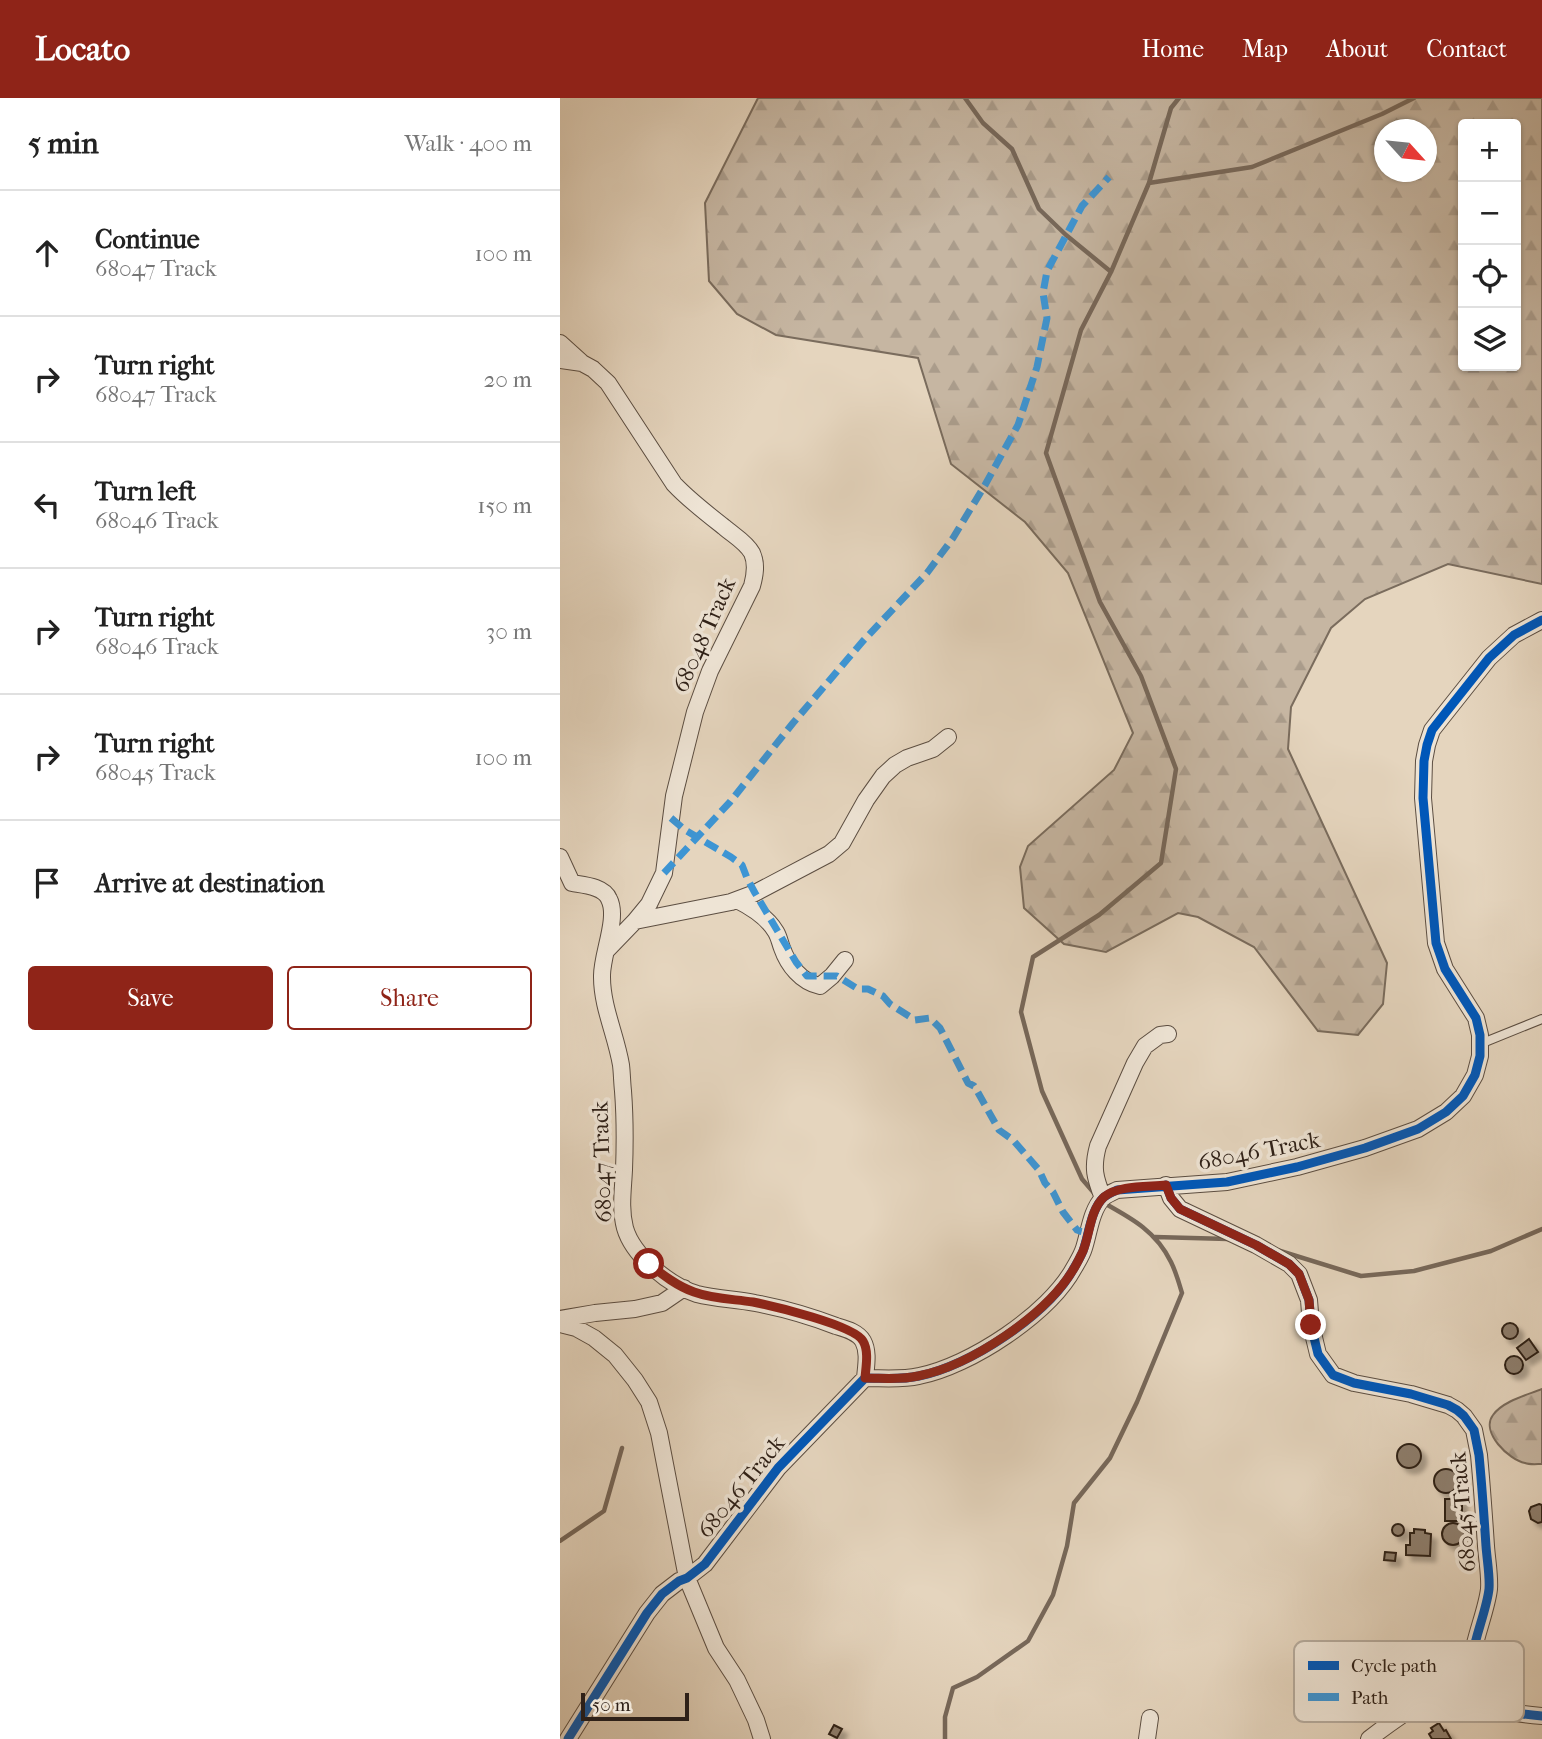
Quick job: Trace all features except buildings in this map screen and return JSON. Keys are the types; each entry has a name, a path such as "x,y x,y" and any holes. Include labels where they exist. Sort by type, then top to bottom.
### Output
{"street":[{"name":"68048 Track","path":"560,343 608,383 679,490 743,542 752,553 755,565 752,586 710,671 695,712 674,796 664,873 649,904 607,950"},
{"path":"560,360 582,363"},
{"name":"68046 Track","path":"1103,1198 1117,1190 1227,1182 1297,1167 1365,1148 1418,1129 1446,1112 1463,1096 1475,1075 1480,1056 1480,1035 1476,1018 1445,969 1436,943 1423,798 1424,761 1433,730 1476,674 1514,635 1542,620"},
{"path":"635,921 737,900 762,890 829,854 842,844 866,800 895,765 933,749 948,737"},
{"name":"68047 Track","path":"560,856 566,882 598,889 610,899 611,918 602,986 621,1063 625,1138 621,1203 625,1230 635,1249 649,1264 696,1293 788,1311 852,1331 863,1341 866,1350 865,1378"},
{"path":"737,900 771,926 793,969 813,985 820,986 825,983 845,960"},
{"path":"865,1378 903,1378 931,1373 955,1364 995,1343 1053,1298 1072,1272 1083,1250 1091,1219 1103,1198 1094,1172 1098,1146 1145,1046 1160,1035 1168,1034"},
{"name":"68045 Track","path":"1166,1185 1171,1198 1180,1209 1256,1245 1289,1264 1299,1274 1309,1300 1311,1325 1318,1354 1333,1375 1354,1383 1411,1394 1448,1405 1470,1423 1479,1455 1489,1587 1478,1641"},
{"path":"560,1321 662,1303 684,1288"},
{"path":"560,1321 594,1338 615,1355 649,1402 659,1433 687,1578 716,1648 737,1680 757,1720 762,1739"},
{"name":"68046 Track","path":"568,1739 647,1613 662,1594 705,1564 778,1468 865,1378"},
{"path":"1524,1713 1542,1716"},
{"path":"1147,1739 1150,1717"},
{"path":"1369,1739 1392,1722"}],"lane":[{"path":"1480,1044 1542,1019"}],"green space":[{"path":"758,98 1542,98 1542,584 1448,564 1365,599 1331,628 1291,707 1288,749 1387,963 1383,1004 1358,1035 1318,1031 1254,947 1198,917 1178,913 1106,952 1064,944 1024,908 1020,867 1028,846 1114,770 1133,733 1068,573 1025,522 951,464 918,358 776,335 737,314 709,281 705,203"},
{"path":"1542,1389 1542,1464 1527,1464 1504,1451 1493,1437 1490,1422 1497,1410 1503,1406"}],"waterway":[{"path":"965,98 983,123 1012,149 1039,209 1110,271"},
{"path":"1094,1193 1082,1179 1042,1091 1021,1012 1033,957 1099,915 1161,863 1176,769 1141,676 1100,602 1046,453 1081,330 1111,272 1149,183 1171,108 1179,98"},
{"path":"1149,183 1252,167 1382,114 1414,98"},
{"path":"945,1739 945,1717 953,1688 977,1677 1028,1641 1053,1595 1067,1546 1074,1503 1110,1458 1137,1402 1182,1293 1173,1266 1158,1242 1133,1220 1102,1202"},
{"path":"1277,1250 1361,1276 1414,1271 1491,1251 1542,1229"},
{"path":"1155,1237 1228,1239"},
{"path":"560,1541 604,1511 622,1448"}],"marked path":[{"path":"664,873 730,802 793,723 863,641 927,573 953,538 1018,425 1037,367 1047,318 1043,293 1047,271 1082,206 1109,177"},
{"path":"671,818 685,830 742,865 755,893 807,976 837,976 858,989 868,989 883,996 890,1004 915,1020 930,1018 940,1028 968,1083 976,1089 999,1130 1013,1140 1039,1170 1063,1212 1077,1230 1088,1234"}],"cycle path":[{"path":"568,1739 647,1613 662,1594 705,1564 778,1468 865,1378 919,1376 961,1361 1006,1336 1046,1303 1074,1268 1083,1251 1096,1209 1104,1197 1117,1190 1227,1182 1297,1167 1365,1148 1418,1129 1446,1112 1463,1096 1475,1075 1480,1056 1480,1035 1476,1018 1445,969 1436,943 1423,798 1424,761 1432,730 1489,658 1514,635 1542,620"},
{"path":"1166,1185 1171,1198 1180,1209 1256,1245 1289,1264 1299,1274 1309,1300 1311,1325 1318,1354 1333,1375 1354,1383 1411,1394 1448,1405 1464,1416 1474,1430 1479,1455 1489,1584 1475,1641"},
{"path":"1524,1714 1542,1716"}],"route":[{"path":"649,1264 665,1277 696,1293 755,1303 820,1319 852,1331 863,1341 866,1350 865,1378 916,1377 955,1364 995,1343 1053,1298 1072,1272 1083,1250 1091,1219 1103,1198 1117,1190 1166,1185 1171,1198 1180,1209 1289,1264 1299,1274 1309,1300 1311,1325"}]}
